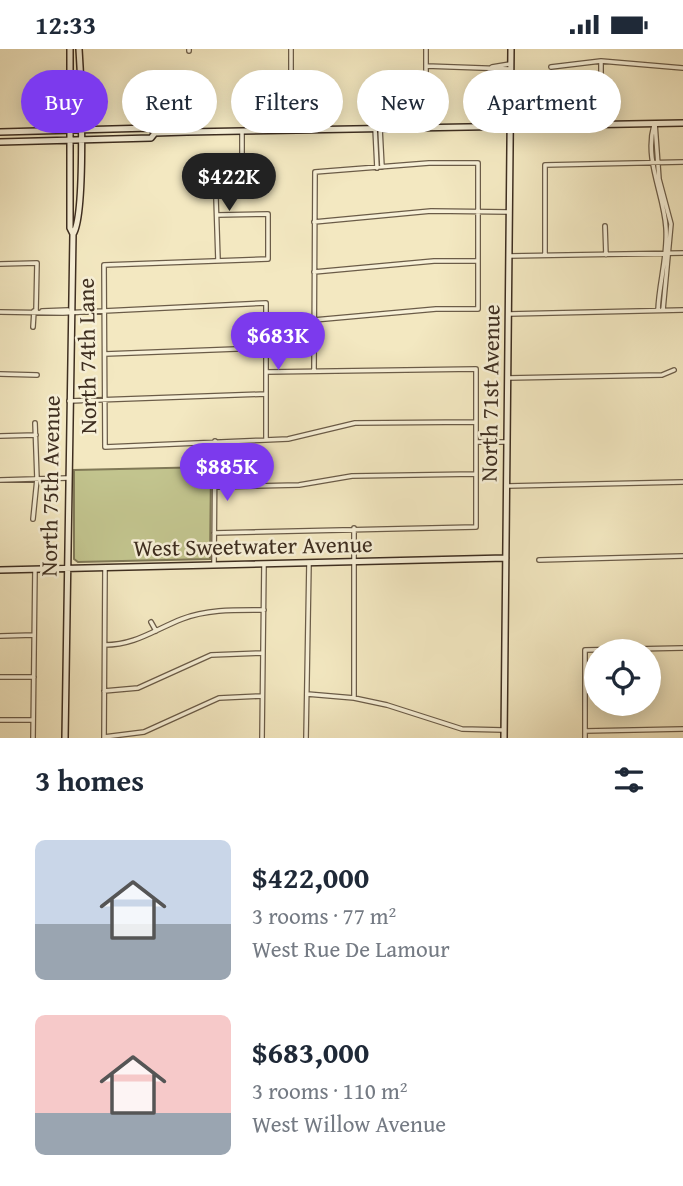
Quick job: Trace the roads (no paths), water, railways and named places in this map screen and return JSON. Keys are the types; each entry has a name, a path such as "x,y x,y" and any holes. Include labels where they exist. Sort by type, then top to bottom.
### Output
{"main road":[{"name":"North 75th Avenue","path":"70,49 70,70"},
{"name":"North 75th Avenue","path":"79,49 79,70"},
{"name":"North 71st Avenue","path":"511,49 511,70"},
{"path":"621,124 683,123"},
{"path":"0,132 21,131"},
{"name":"North 75th Avenue","path":"65,738 72,234 70,133"},
{"name":"North 75th Avenue","path":"72,234 77,228 80,133"},
{"path":"0,142 152,138 155,133"},
{"name":"North 71st Avenue","path":"504,738 510,133"},
{"name":"West Sweetwater Avenue","path":"0,570 506,558"}],"street":[{"path":"291,49 291,70"},
{"path":"425,70 426,49"},
{"path":"601,61 601,70"},
{"path":"551,67 601,61 683,68"},
{"path":"425,66 511,67"},
{"path":"655,123 654,180 666,211 667,253 661,310"},
{"path":"242,133 242,166"},
{"path":"377,133 380,167"},
{"path":"545,255 545,165 683,162"},
{"path":"314,320 436,309 478,309 478,163 429,163 317,172"},
{"path":"217,215 268,214 268,259 218,260 215,167 264,165"},
{"path":"314,371 314,222 319,165"},
{"path":"314,222 430,211 509,212"},
{"path":"606,226 606,255"},
{"path":"509,256 683,253"},
{"name":"North 74th Lane","path":"215,441 105,446 104,265 218,260"},
{"path":"314,272 424,261 478,261"},
{"path":"0,264 37,263 37,311 33,327"},
{"path":"0,312 266,303 266,440"},
{"path":"470,309 471,317"},
{"path":"509,314 683,310"},
{"path":"106,354 266,348"},
{"path":"214,533 475,527 476,369 266,372"},
{"path":"508,378 662,375 674,370"},
{"path":"0,374 37,376"},
{"path":"69,401 266,394"},
{"path":"214,565 215,441 306,437 340,425 476,422"},
{"path":"33,519 37,479 35,423"},
{"path":"0,436 37,435"},
{"path":"476,442 507,442"},
{"path":"215,487 299,485 352,476 476,474"},
{"path":"0,480 68,478"},
{"path":"507,485 683,482"},
{"path":"354,529 354,698"},
{"path":"539,560 683,556"},
{"path":"306,738 309,563"},
{"path":"262,738 264,564"},
{"path":"105,567 104,737 144,732 219,698 262,696"},
{"path":"33,738 35,569"},
{"path":"105,645 130,643 204,613 264,610"},
{"path":"151,622 156,631"},
{"path":"0,636 34,635"},
{"path":"585,738 585,650 683,648"},
{"path":"104,691 138,688 211,655 262,653"},
{"path":"0,677 34,677"},
{"path":"307,694 354,698 462,729 504,730"},
{"path":"0,720 33,720"},
{"path":"585,731 683,729"}]}
